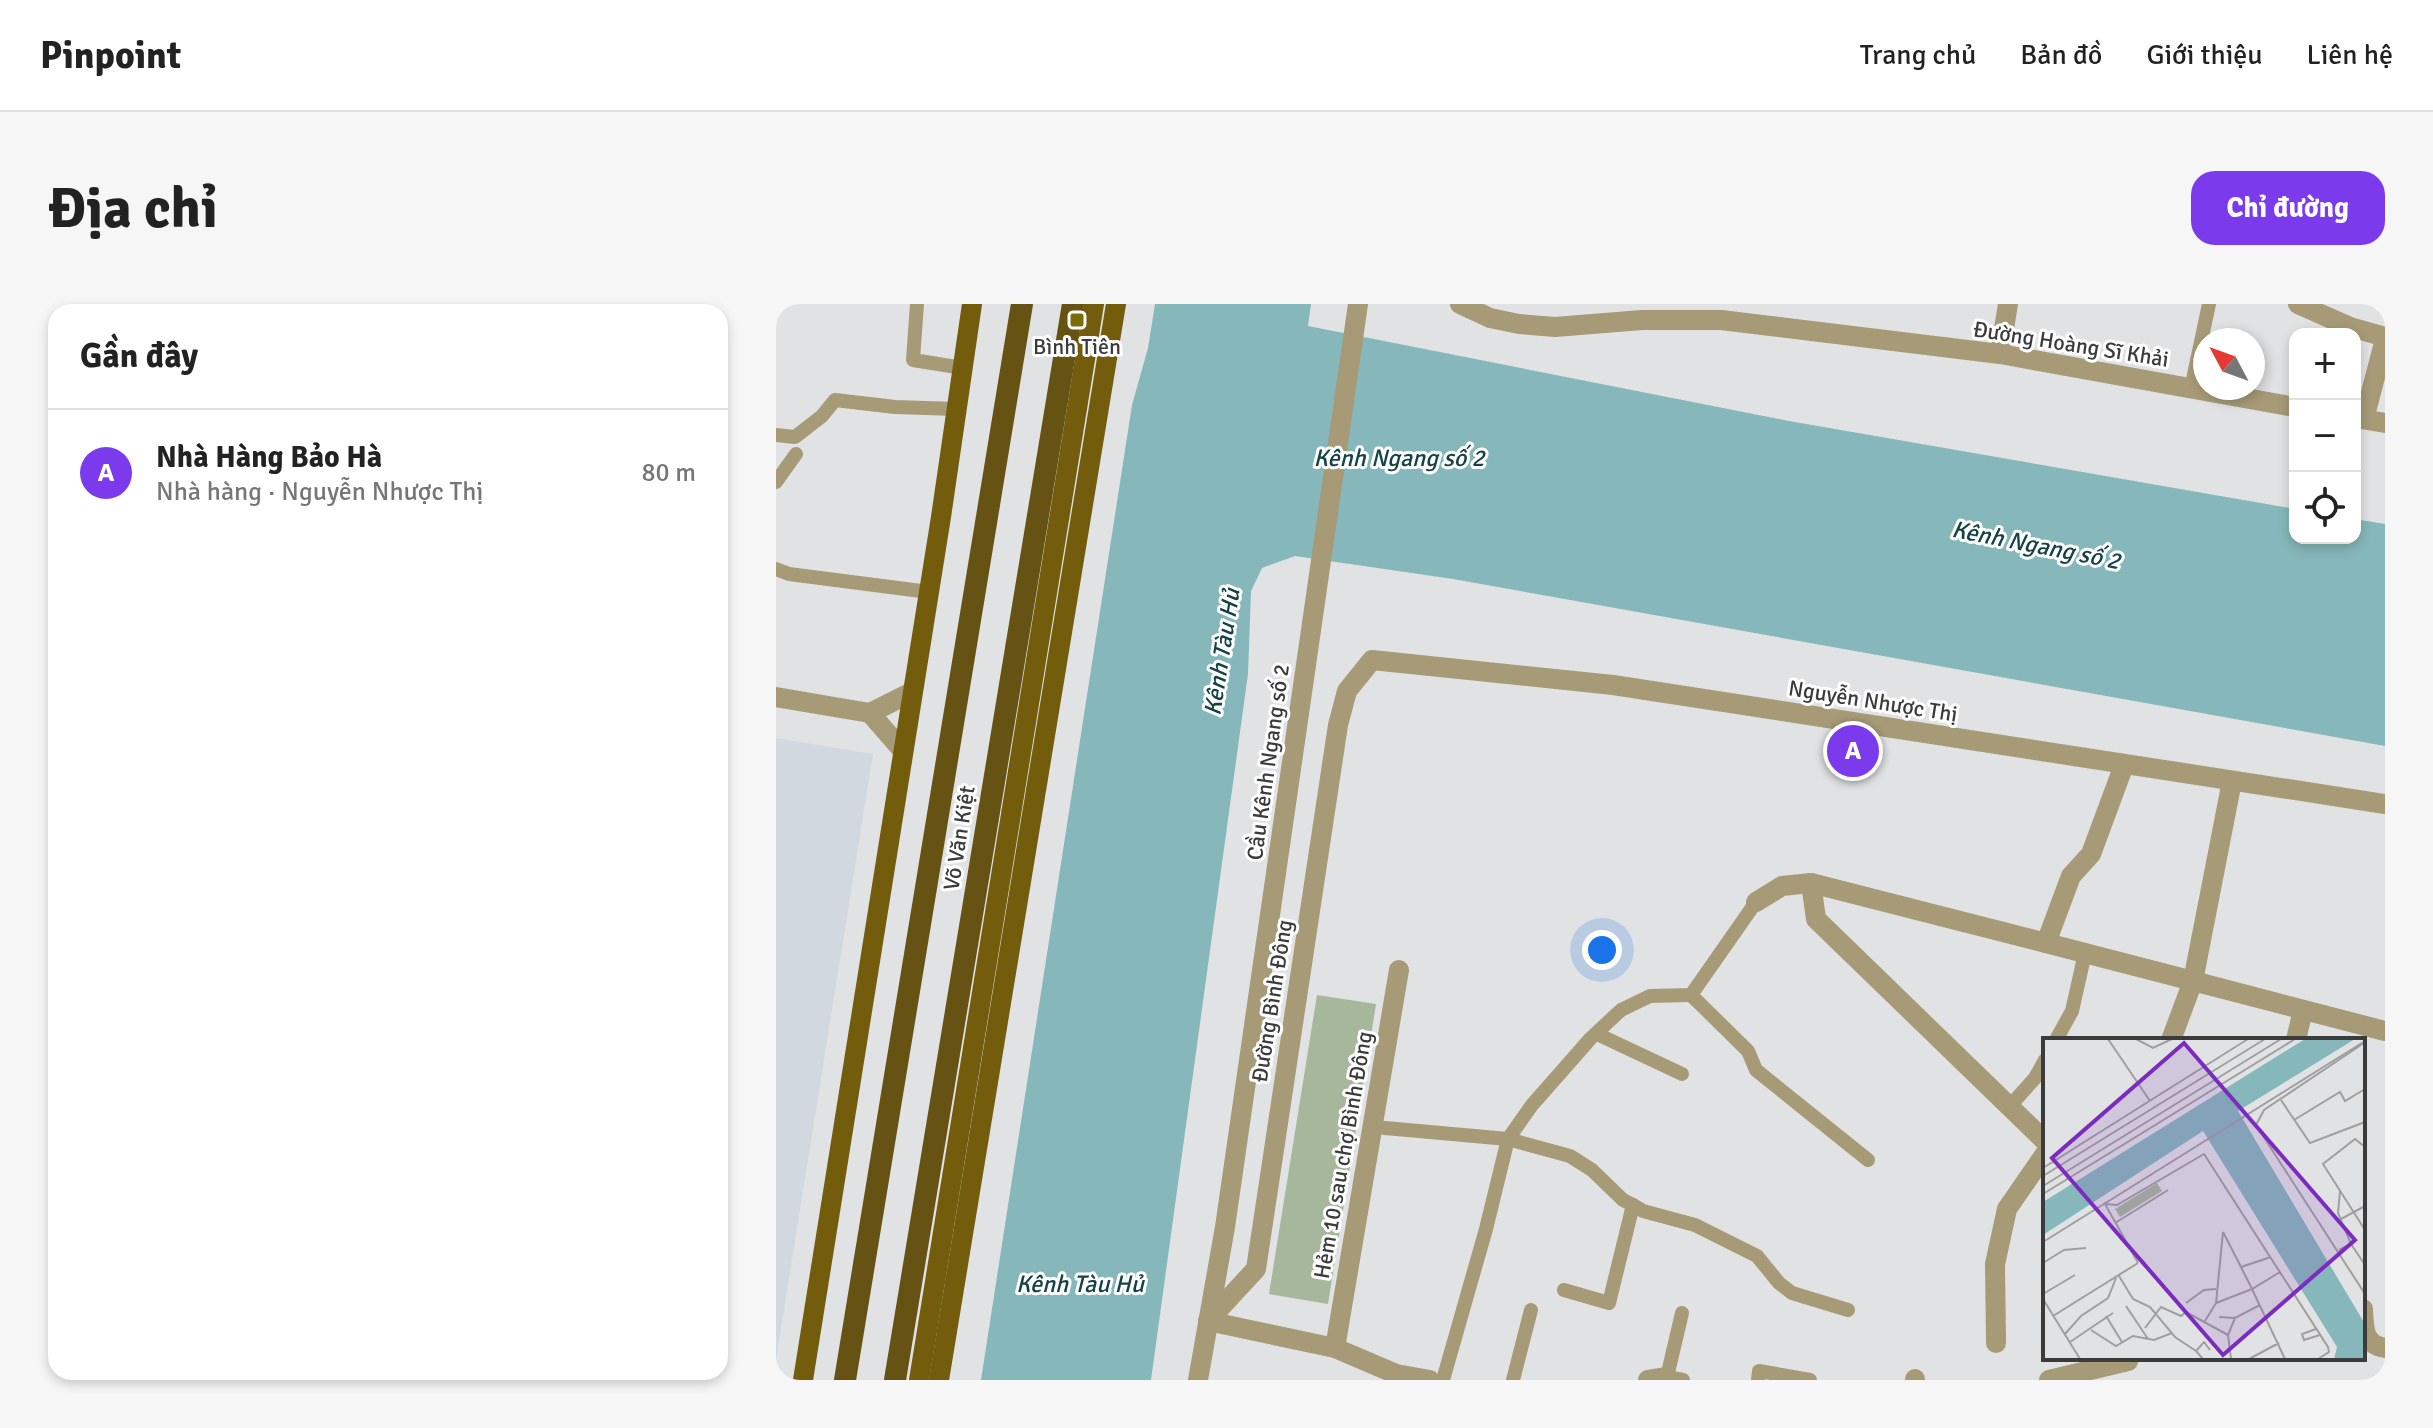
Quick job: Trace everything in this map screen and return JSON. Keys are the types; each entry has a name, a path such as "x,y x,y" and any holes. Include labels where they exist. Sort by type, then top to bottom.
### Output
{"highway":[{"name":"Võ Văn Kiệt","path":"845,1380 1022,304"},
{"name":"Võ Văn Kiệt","path":"895,1380 1073,304"}],"main road":[{"path":"803,1380 972,304"},
{"path":"919,1380 1094,304"},
{"path":"939,1380 1116,304"}],"street":[{"name":"Cầu Kênh Ngang số 2","path":"1208,1321 1225,1227 1358,304"},
{"name":"Đường Hoàng Sĩ Khải","path":"1460,304 1490,318 1519,324 1555,327 1642,320 1721,320 2000,354 2289,406"},
{"path":"2000,354 2008,304"},
{"path":"2298,304 2350,327 2385,338 2361,413"},
{"path":"2361,419 2385,423"},
{"name":"Nguyễn Nhược Thị","path":"1359,676 1372,660 1613,685 2385,804"},
{"name":"Đường Bình Đông","path":"1208,1321 1256,1269 1338,725 1347,691 1359,676"},
{"path":"776,697 870,713 912,692"},
{"path":"870,713 903,751"},
{"path":"2046,943 2071,876 2091,854 2124,765"},
{"path":"2172,1038 2193,981 2232,781"},
{"path":"1811,883 1816,919 2043,1139"},
{"path":"1756,902 1782,886 1811,883 2385,1031"},
{"name":"Hẻm 10 sau chợ Bình Đông","path":"1335,1348 1399,970"},
{"path":"2296,1038 2303,1010"},
{"path":"1996,1343 1995,1264 2007,1209 2043,1157"},
{"path":"1198,1380 1208,1321 1335,1348 1386,1375 1430,1380"},
{"path":"2365,1335 2373,1346 2385,1348"},
{"path":"2049,1380 2128,1360"}],"lane":[{"path":"917,304 913,360 963,368"},
{"path":"2191,389 2209,304"},
{"path":"776,435 795,437 822,416 835,400 895,407 956,409"},
{"path":"776,482 796,454"},
{"path":"776,569 789,574 929,592"},
{"path":"1691,995 1756,902"},
{"path":"2057,1038 2072,1011 2085,953"},
{"path":"1443,1380 1508,1139 1532,1105 1621,1010 1650,996 1691,995 1748,1051 1756,1070 1868,1160"},
{"path":"1597,1034 1682,1074"},
{"path":"2010,1106 2035,1078 2043,1064"},
{"path":"1374,1127 1508,1139 1570,1156 1592,1170 1623,1200 1707,1231 1757,1256 1779,1283 1792,1293 1848,1310"},
{"path":"1564,1290 1609,1303 1633,1205"},
{"path":"1513,1380 1531,1310"},
{"path":"1666,1379 1682,1313"},
{"path":"1758,1380 1759,1371 1810,1380"}],"shaded area":[{"path":"776,738 873,754 776,1359"}],"green space":[{"path":"1317,995 1376,1004 1328,1304 1269,1294"}],"water":[{"path":"1155,304 1311,304 1308,326 1789,421 2289,508 2289,544 2361,544 2361,520 2385,524 2385,746 1453,579 1295,556 1262,568 1251,591 1248,674 1151,1380 981,1380 1132,405 1148,348"}],"place":[{"name":"Bình Tiên","path":"1077,320"},
{"name":"Nhà Hàng Bảo Hà","path":"1853,751"}],"water label":[{"name":"Kênh Ngang số 2","path":"1399,458"},
{"name":"Kênh Ngang số 2","path":"2036,545"},
{"name":"Kênh Tàu Hủ","path":"1222,652"},
{"name":"Kênh Tàu Hủ","path":"1080,1284"}]}
